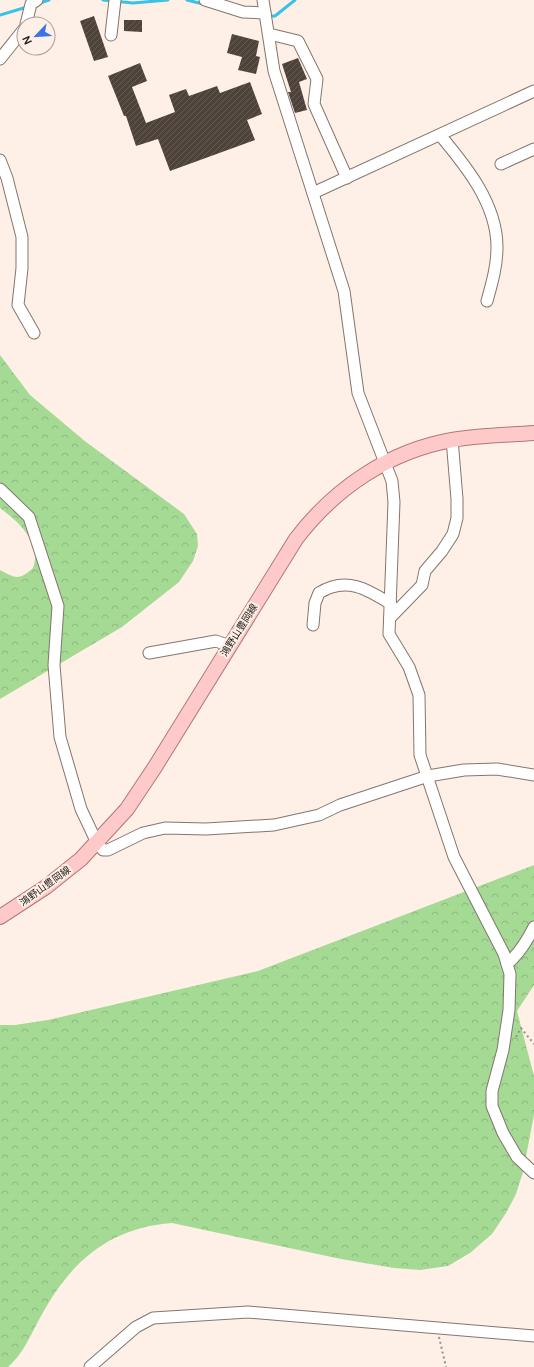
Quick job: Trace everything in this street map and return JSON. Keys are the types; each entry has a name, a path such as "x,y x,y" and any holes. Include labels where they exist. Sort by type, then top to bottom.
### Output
{"main road":[{"name":"鴻野山豊岡線","path":"0,917 60,877 97,843 127,809 151,773 296,539 336,495 386,462 411,452 452,440 534,433"}],"street":[{"path":"28,16 31,4 37,0"},
{"path":"111,35 115,0"},
{"path":"205,0 243,12 266,13"},
{"path":"263,0 274,71 344,291 358,393 386,462 392,481 394,502 389,634 409,667 419,695 420,755 454,856 490,926 507,964 511,983 509,1010 503,1050 492,1091 492,1106 503,1133 517,1157 534,1173"},
{"path":"269,34 298,41 317,79 314,104 346,178"},
{"path":"0,59 16,39"},
{"path":"313,193 534,91"},
{"path":"440,135 462,162 477,185 489,210 494,227 497,246 495,270 487,301"},
{"path":"501,164 534,149"},
{"path":"0,160 7,178 22,237 22,268 18,305 34,333"},
{"path":"390,618 422,585 425,571 442,551 453,534 457,499 452,440"},
{"path":"0,489 30,518 58,606 54,665 60,737 81,809 97,843 103,850 108,850 143,833 164,828 206,829 274,825 319,815 340,805 428,776 464,770 497,769 534,775"},
{"path":"313,625 315,603 319,593 328,587 338,584 368,590 391,604"},
{"path":"148,653 216,641 230,646"},
{"path":"507,964 521,949 534,927"},
{"path":"90,1367 136,1327 153,1318 248,1312 534,1336"}],"path":[{"path":"515,1038 521,1028 534,1044"},
{"path":"436,1327 446,1367"}],"green space":[{"path":"0,355 30,395 86,442 184,514 197,534 198,546 193,561 179,582 122,627 0,699 0,570 17,577 24,575 33,568 35,559 32,542 27,534 0,508"},
{"path":"534,865 534,985 517,1011 534,1076 534,1115 523,1172 516,1194 506,1213 492,1234 470,1253 448,1266 420,1270 394,1268 341,1259 172,1223 150,1226 129,1232 111,1240 94,1251 79,1264 65,1279 53,1296 27,1343 14,1362 8,1367 0,1367 0,1025 15,1025 48,1020 258,971"}],"building":[{"path":"94,16 108,57 94,61 80,21"},
{"path":"124,20 142,20 142,32 124,31"},
{"path":"232,34 259,41 256,56 260,57 256,74 238,70 242,57 227,53"},
{"path":"298,58 307,79 299,82 307,110 295,113 288,92 291,92 282,64"},
{"path":"140,63 147,81 132,87 146,123 175,112 169,95 186,89 189,96 217,86 220,93 250,82 262,114 247,120 255,140 170,171 158,139 136,146 126,116 124,116 108,76"}],"waterway":[{"path":"40,3 49,0"},
{"path":"103,0 133,3 168,0"},
{"path":"187,0 203,4"},
{"path":"267,16 275,16 295,0"},
{"path":"0,15 27,7"}]}
